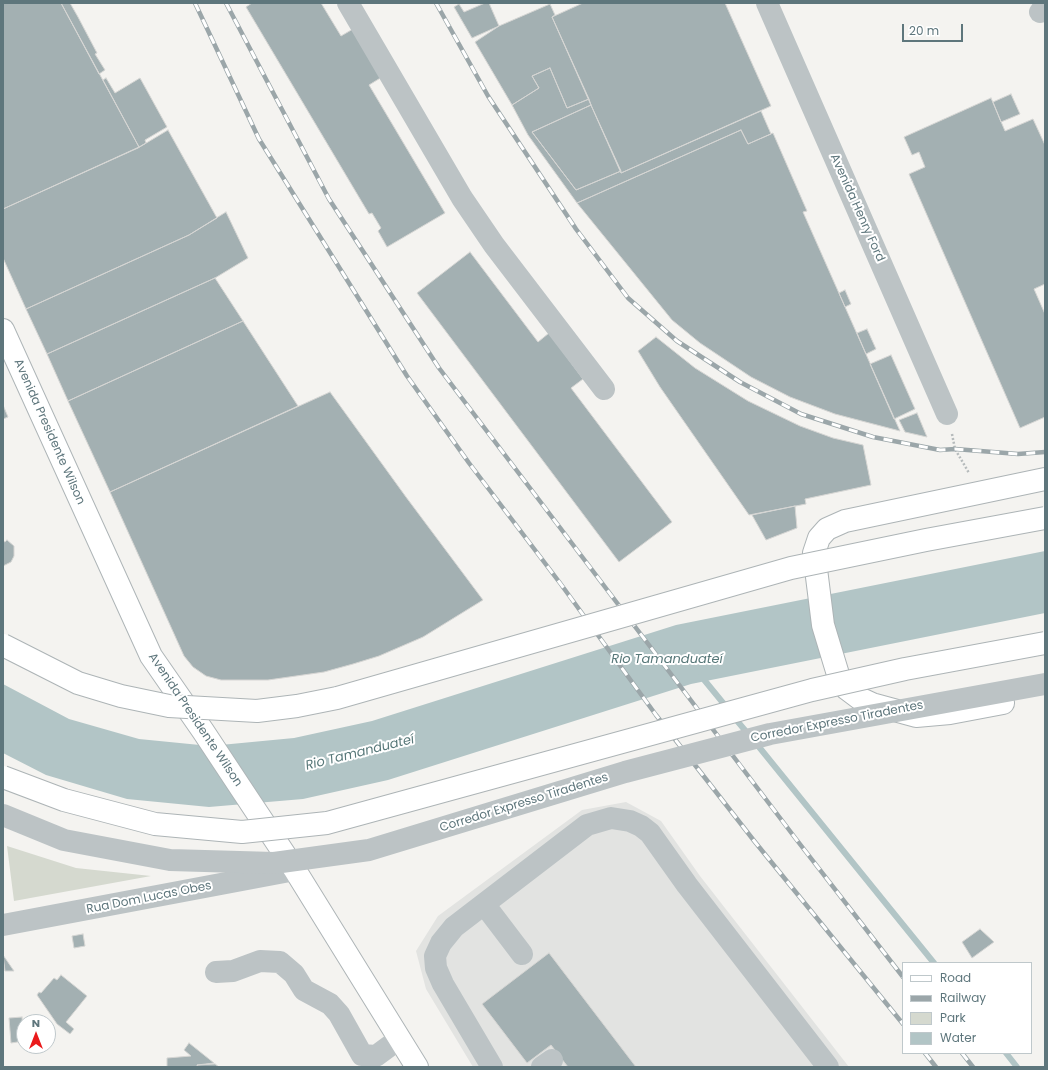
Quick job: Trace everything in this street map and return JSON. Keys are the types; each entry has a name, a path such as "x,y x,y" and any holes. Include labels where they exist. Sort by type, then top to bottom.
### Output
{"main road":[{"name":"Avenida Presidente Wilson","path":"3,330 151,656 203,731 295,870 417,1067"},
{"path":"1045,479 845,521 827,529 819,538 814,552 823,625 840,681 847,689 859,698 872,704 916,716 950,712 1045,695"},
{"path":"3,644 78,683 121,696 162,705 257,711 297,706 337,698 791,568 926,540 1045,518"},
{"path":"3,777 64,800 155,824 242,832 327,823 812,690 1045,643"}],"street":[{"path":"348,3 466,204 494,245 604,389"},
{"name":"Avenida Henry Ford","path":"767,3 947,414"},
{"name":"Corredor Expresso Tiradentes","path":"3,815 64,840 170,860 274,863 369,850 625,772 770,734 1045,684"},
{"path":"492,1067 443,984 436,968 435,956 446,936 484,904 587,825 611,818 622,818 641,826 650,833 687,885 828,1067"},
{"name":"Rua Dom Lucas Obes","path":"3,925 295,870"},
{"path":"484,904 522,954"},
{"path":"216,972 233,971 260,961 280,962 294,974 304,990 330,1004 339,1014 362,1055 376,1056 399,1039"}],"path":[{"path":"947,414 955,449 980,493"}],"shaded area":[{"path":"626,802 661,821 700,876 849,1067 473,1067 426,989 416,951 438,916 582,810"}],"green space":[{"path":"7,846 76,868 151,876 14,901"}],"water":[{"name":"Rio Tamanduateí","path":"1045,551 1045,613 691,684 388,780 303,799 209,807 127,799 46,775 3,753 3,684 69,719 139,739 210,746 294,738 372,721 676,625"}],"building":[{"path":"3,3 61,3 139,147 3,209"},
{"path":"61,3 70,3 78,17 97,53 95,54 105,70 99,74"},
{"path":"252,3 321,3 341,36 353,29 382,77 369,85 445,213 387,247 378,231 381,228 372,213 369,214 246,7"},
{"path":"485,3 489,3 499,26 472,38 454,7 459,4 464,12"},
{"path":"583,3 725,3 771,106 621,173 552,17"},
{"path":"550,4 555,15 552,17 589,99 567,108 550,68 532,76 539,88 512,105 475,42 499,26"},
{"path":"550,68 567,108 589,99 591,105 532,132 576,190 621,171 621,173 761,111 771,134 748,144 741,130 577,203 528,135 512,105 539,88 532,76"},
{"path":"106,78 115,93 140,78 167,127 145,140 146,143 139,147 103,80"},
{"path":"1011,94 1020,114 1001,122 993,102"},
{"path":"991,98 1005,131 1033,119 1045,145 1045,284 1034,289 1045,314 1045,417 1020,428 909,174 925,167 919,152 912,155 904,137"},
{"path":"591,105 621,171 576,190 532,132"},
{"path":"168,130 217,218 189,235 26,309 3,258 3,209 138,148"},
{"path":"741,130 748,144 773,133 807,211 803,212 900,431 835,414 790,397 751,377 700,343 672,320 577,203"},
{"path":"226,212 248,258 215,278 47,354 26,309 189,235"},
{"path":"470,252 538,342 549,333 583,379 571,388 672,522 619,562 417,293"},
{"path":"215,278 243,321 68,401 47,354"},
{"path":"845,290 851,304 845,307 839,293"},
{"path":"243,321 298,406 110,492 68,401"},
{"path":"867,329 876,349 866,354 857,333"},
{"path":"656,337 695,368 748,401 800,426 833,438 863,445 871,485 805,499 806,504 749,515 660,387 638,351"},
{"path":"891,355 915,409 894,419 870,364"},
{"path":"330,392 483,600 423,637 379,656 324,672 268,680 221,680 206,676 193,667 184,656 110,492"},
{"path":"3,405 8,417 3,419"},
{"path":"917,413 927,437 905,432 899,420"},
{"path":"795,506 797,528 766,540 752,515"},
{"path":"7,540 14,546 14,556 11,562 3,566 3,541 5,542"},
{"path":"980,929 994,942 972,958 962,942"},
{"path":"83,934 85,946 74,948 72,936"},
{"path":"549,953 636,1067 568,1067 551,1045 527,1063 482,1004"},
{"path":"3,955 14,971 5,971"},
{"path":"61,975 87,996 66,1022 74,1029 70,1034 57,1024 56,1014 50,1014 37,995 39,992 41,993 54,978 57,980"},
{"path":"16,1017 16,1042 11,1043 9,1018"},
{"path":"189,1043 214,1063 197,1065 198,1067 167,1067 167,1058 191,1056 184,1050"},
{"path":"215,1064 219,1067 198,1067 197,1065"}],"waterway":[{"path":"701,676 728,709"},
{"path":"733,716 749,735"},
{"path":"755,742 933,962"},
{"path":"1007,1054 1017,1067"}],"railway":[{"path":"195,3 259,139 407,376 469,463 560,583 656,715 755,842 902,1023"},
{"path":"226,3 329,199 439,368 796,839 902,976"},
{"path":"436,3 488,96 576,229 628,298 677,341 740,382 801,414 873,437 940,450 955,449 1018,454 1045,452"},
{"path":"926,1054 936,1067"},
{"path":"963,1054 973,1067"}]}
